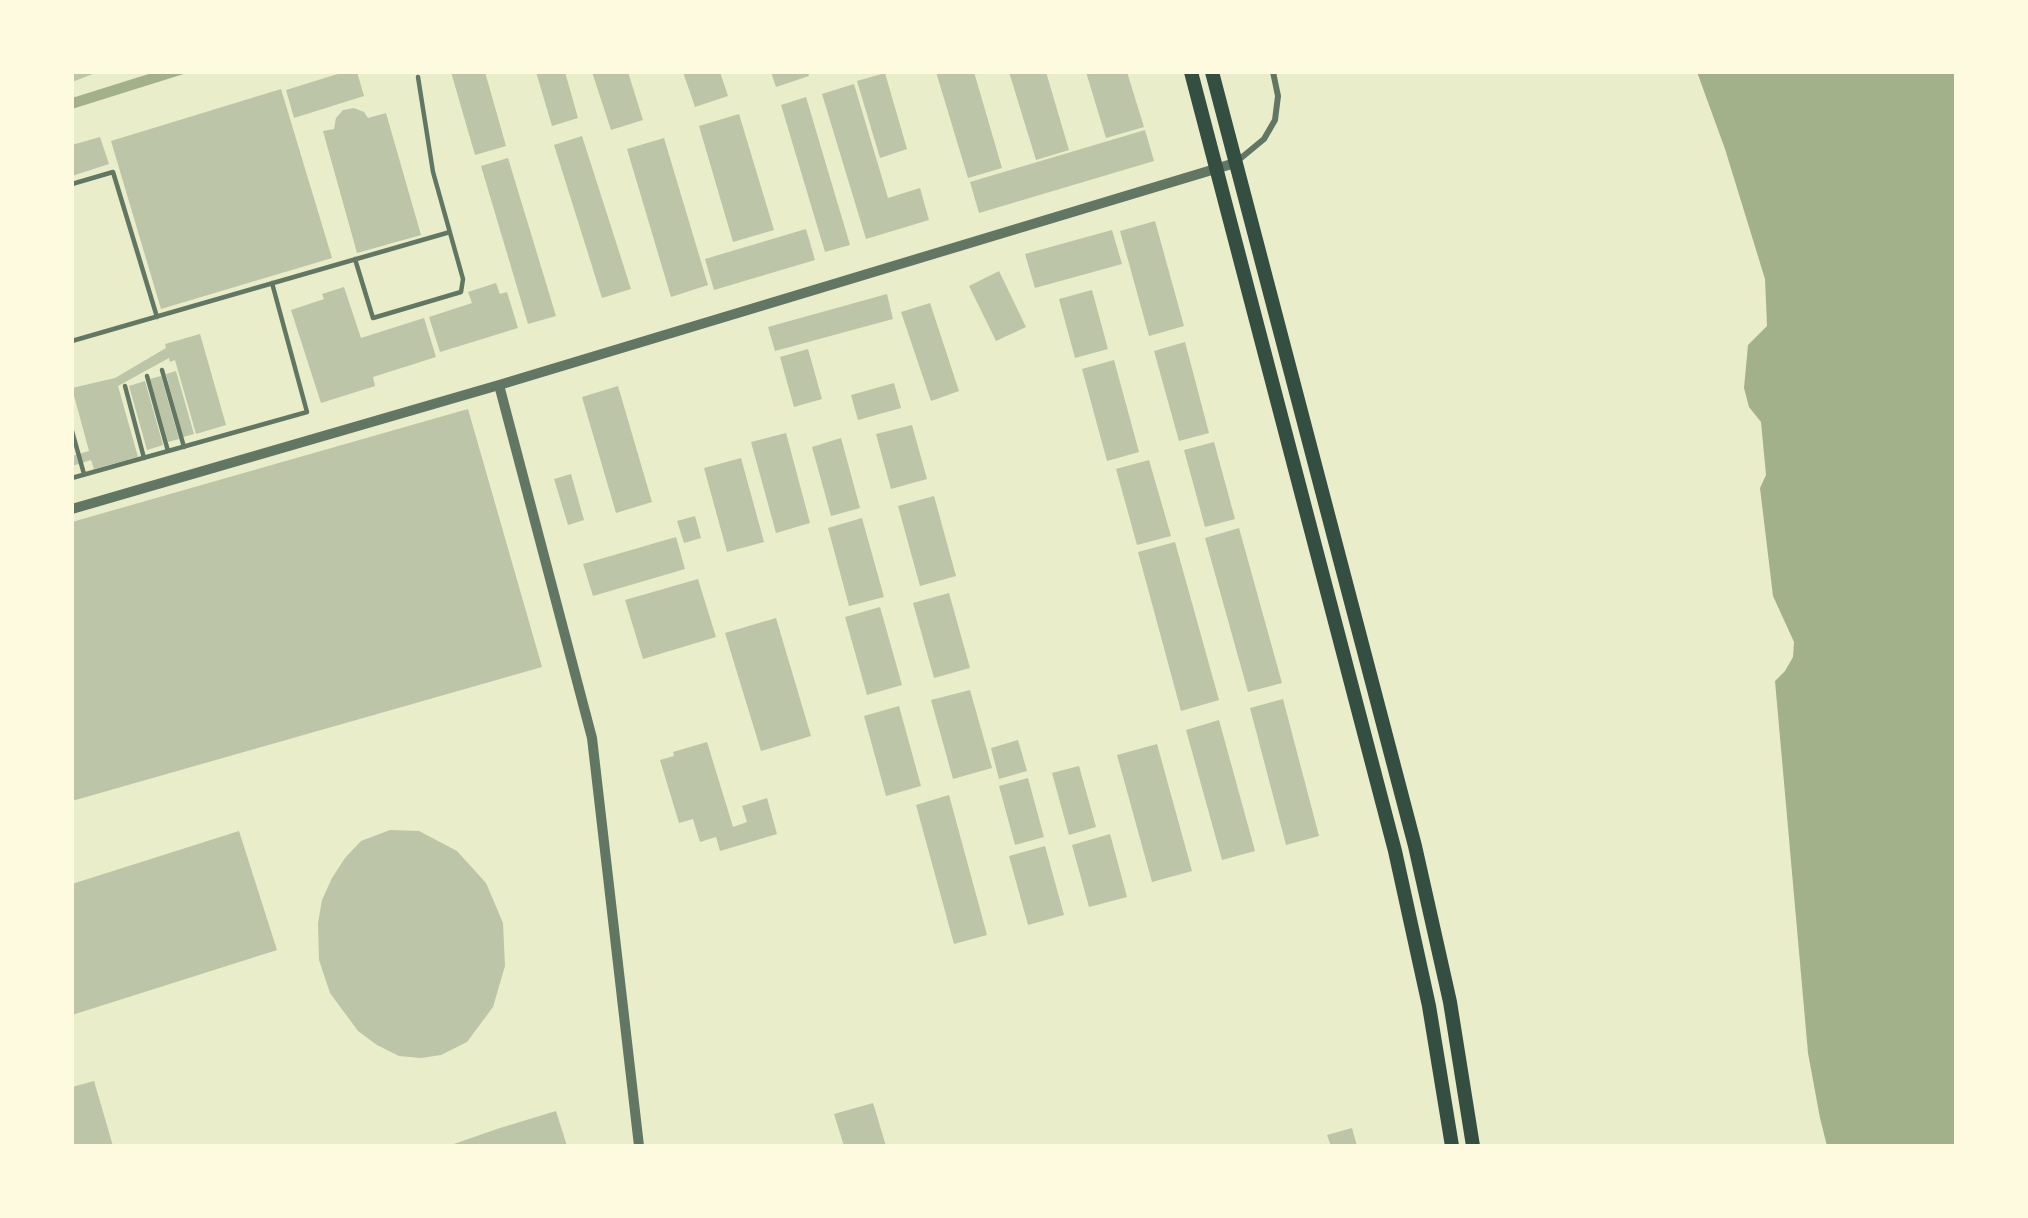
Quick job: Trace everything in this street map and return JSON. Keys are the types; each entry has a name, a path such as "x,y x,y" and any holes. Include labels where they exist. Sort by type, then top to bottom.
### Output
{"main road":[{"path":"1191,72 1214,169 1395,851 1429,1006 1452,1146"},
{"path":"1212,72 1420,867 1454,1025 1473,1146"}],"street":[{"path":"72,509 499,384 1234,163 1264,139 1275,120 1278,96 1273,72"},
{"path":"499,384 592,738 639,1146"}],"lane":[{"path":"355,259 373,318 461,292 463,279 433,172 418,77"},
{"path":"72,184 113,172 157,317"},
{"path":"72,341 450,232"},
{"path":"72,478 307,412 272,283"},
{"path":"162,370 184,447"},
{"path":"147,376 168,451"},
{"path":"125,386 144,458"},
{"path":"72,430 84,474"}],"shaded area":[{"path":"155,72 190,72 72,109 72,98"},
{"path":"1697,72 1956,72 1956,1146 1827,1146 1820,1118 1808,1053 1775,681 1785,671 1793,657 1794,642 1773,596 1760,488 1766,475 1761,422 1749,407 1744,388 1748,345 1767,326 1765,279 1725,149"}],"building":[{"path":"72,72 98,72 72,82"},
{"path":"344,72 357,72 364,96 294,118 286,90"},
{"path":"451,72 485,72 506,146 475,155"},
{"path":"536,72 565,72 578,118 552,126"},
{"path":"592,72 628,72 643,120 611,130"},
{"path":"683,72 720,72 728,96 695,107"},
{"path":"771,72 808,72 809,76 776,87"},
{"path":"936,72 974,72 1002,168 968,178"},
{"path":"1009,72 1046,72 1069,150 1036,160"},
{"path":"1086,72 1127,72 1144,127 1106,138"},
{"path":"885,73 907,149 880,158 857,81"},
{"path":"854,84 888,198 920,188 929,220 866,239 822,94"},
{"path":"281,89 332,258 161,309 111,141"},
{"path":"806,97 850,245 825,252 781,105"},
{"path":"354,108 364,112 368,118 386,113 421,235 357,253 323,131 334,129 336,118 343,110"},
{"path":"739,114 774,230 733,242 699,126"},
{"path":"1145,130 1154,161 979,213 970,182"},
{"path":"582,136 631,289 602,298 554,145"},
{"path":"100,137 109,164 72,176 72,145"},
{"path":"664,138 708,285 671,297 627,149"},
{"path":"508,158 556,316 528,324 481,166"},
{"path":"1155,221 1184,326 1149,336 1120,231"},
{"path":"806,229 815,260 714,290 705,259"},
{"path":"1112,230 1122,264 1035,288 1025,254"},
{"path":"999,271 1026,327 996,341 969,286"},
{"path":"496,283 500,294 507,292 518,328 440,352 429,317 472,303 468,292"},
{"path":"344,287 361,338 424,318 436,357 373,377 375,386 321,403 291,310 324,299 322,294"},
{"path":"1092,290 1108,349 1075,358 1059,299"},
{"path":"887,294 893,319 775,351 768,327"},
{"path":"930,303 959,391 931,401 901,312"},
{"path":"200,334 226,425 196,434 175,360 170,362 169,358 118,386 138,457 94,469 91,460 72,466 72,456 89,451 72,388 115,378 166,348 165,344"},
{"path":"1185,342 1209,433 1179,441 1154,351"},
{"path":"808,349 822,399 794,407 780,357"},
{"path":"1114,360 1139,452 1107,461 1082,369"},
{"path":"176,371 194,434 183,437 166,374"},
{"path":"161,376 179,439 168,442 150,379"},
{"path":"145,381 163,445 147,450 129,386"},
{"path":"894,383 901,408 858,420 851,395"},
{"path":"618,386 652,502 616,513 582,397"},
{"path":"468,409 542,667 72,801 72,522"},
{"path":"912,425 927,479 891,489 876,434"},
{"path":"786,433 810,523 776,533 751,442"},
{"path":"841,438 860,508 831,516 812,447"},
{"path":"1214,442 1235,519 1205,527 1184,450"},
{"path":"741,458 764,542 727,552 704,468"},
{"path":"1149,460 1171,536 1137,545 1116,469"},
{"path":"571,474 584,520 568,525 554,479"},
{"path":"934,496 956,576 920,586 898,506"},
{"path":"695,516 701,538 684,543 677,521"},
{"path":"862,518 884,597 849,606 828,528"},
{"path":"1239,528 1282,683 1248,692 1205,538"},
{"path":"676,537 685,569 593,596 583,564"},
{"path":"1175,542 1219,700 1181,711 1138,552"},
{"path":"698,579 716,637 643,659 625,600"},
{"path":"949,593 970,668 934,678 913,603"},
{"path":"880,607 902,685 867,695 845,617"},
{"path":"776,618 811,736 761,751 725,633"},
{"path":"970,690 992,768 953,779 931,700"},
{"path":"1283,699 1319,836 1286,845 1250,708"},
{"path":"899,706 921,786 886,796 864,716"},
{"path":"1219,720 1255,851 1222,860 1186,730"},
{"path":"1018,740 1027,771 999,779 991,748"},
{"path":"707,742 733,827 747,822 742,806 767,798 777,834 720,851 716,837 700,842 693,819 679,823 660,760 674,756 673,752"},
{"path":"1157,744 1192,871 1152,882 1117,755"},
{"path":"1079,766 1096,827 1069,835 1052,773"},
{"path":"1028,778 1044,837 1015,845 999,786"},
{"path":"949,795 987,935 954,944 916,805"},
{"path":"390,830 419,831 457,851 486,883 503,923 505,966 493,1007 467,1042 441,1055 421,1058 399,1056 377,1045 358,1031 330,993 319,960 318,923 322,900 332,878 345,858 361,841"},
{"path":"239,831 277,950 72,1015 72,884"},
{"path":"1110,834 1127,897 1089,907 1072,845"},
{"path":"1045,846 1064,915 1028,925 1009,856"},
{"path":"94,1081 113,1146 72,1146 72,1087"},
{"path":"873,1103 886,1146 844,1146 834,1114"},
{"path":"556,1111 567,1146 448,1146 500,1128"},
{"path":"1352,1128 1357,1146 1331,1146 1327,1135"}]}
